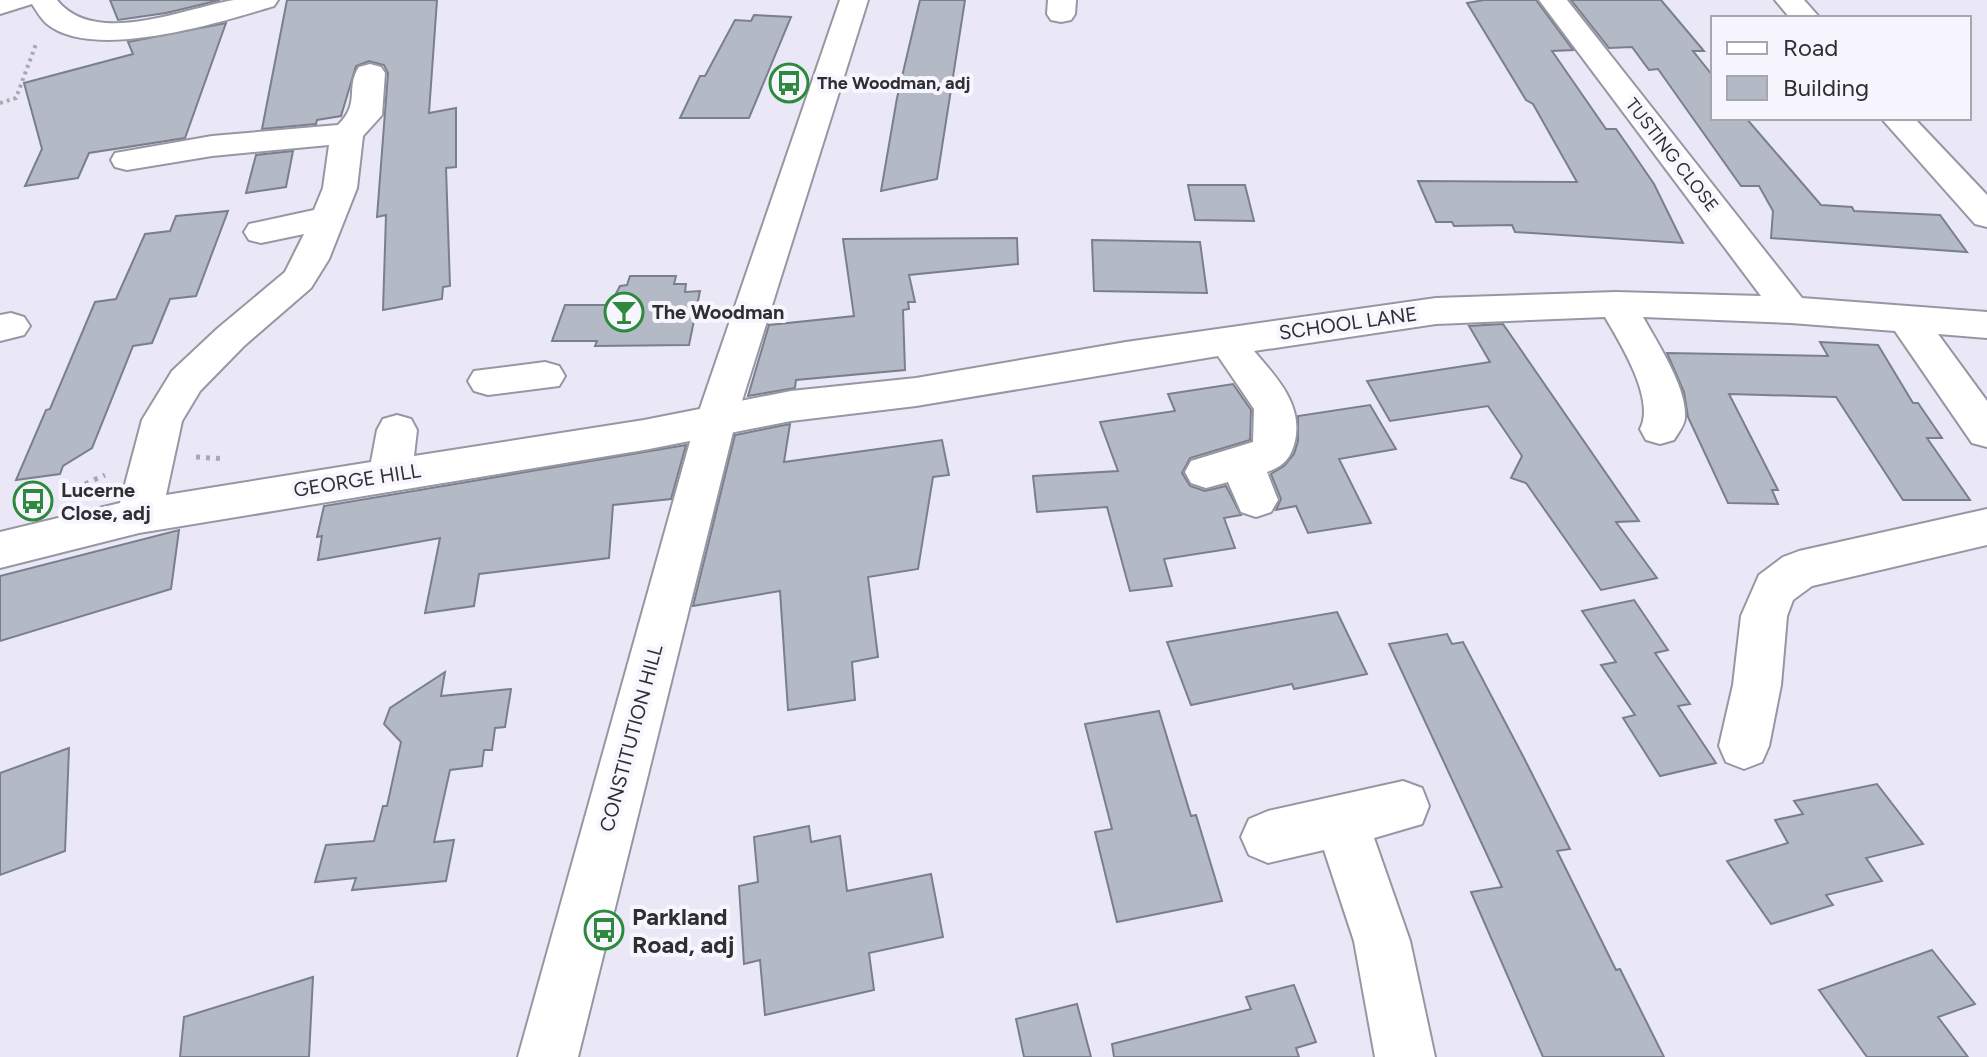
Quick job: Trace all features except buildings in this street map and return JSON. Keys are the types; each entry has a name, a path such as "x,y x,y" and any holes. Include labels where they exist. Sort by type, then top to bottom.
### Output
{"street":[{"path":"0,6 21,0"},
{"path":"52,11 84,28 114,31 148,28 226,12 264,0"},
{"name":"CONSTITUTION HILL","path":"548,1057 716,420 854,0"},
{"name":"TUSTING CLOSE","path":"1553,0 1791,310"},
{"path":"1789,0 1804,16"},
{"path":"139,516 162,420 186,381 231,337 298,280 335,203 347,134 366,115 370,73"},
{"path":"1899,120 1987,216"},
{"path":"127,160 212,146 347,134"},
{"path":"261,232 335,203"},
{"path":"1616,304 1636,337 1661,396 1666,417 1660,429"},
{"name":"SCHOOL LANE","path":"716,420 791,406 951,387 1309,327 1436,311 1616,304 1791,310 1987,325"},
{"path":"1906,318 1987,432"},
{"path":"1126,356 1142,368 1306,343 1309,327"},
{"path":"1235,478 1272,451 1279,428 1275,406 1236,354"},
{"path":"488,381 545,376"},
{"name":"GEORGE HILL","path":"0,550 139,516 644,435 716,420"},
{"path":"390,474 397,430"},
{"path":"1744,746 1757,685 1764,616 1775,588 1799,570 1987,527"},
{"path":"1268,837 1403,806"},
{"path":"1341,821 1382,941 1405,1057"}],"path":[{"path":"0,103 16,98 40,31 52,11"}],"place":[{"name":"The Woodman, adj","path":"789,83"},
{"name":"The Woodman","path":"624,312"},
{"name":"Lucerne Close, adj","path":"33,501"},
{"name":"Parkland Road, adj","path":"604,930"}]}
